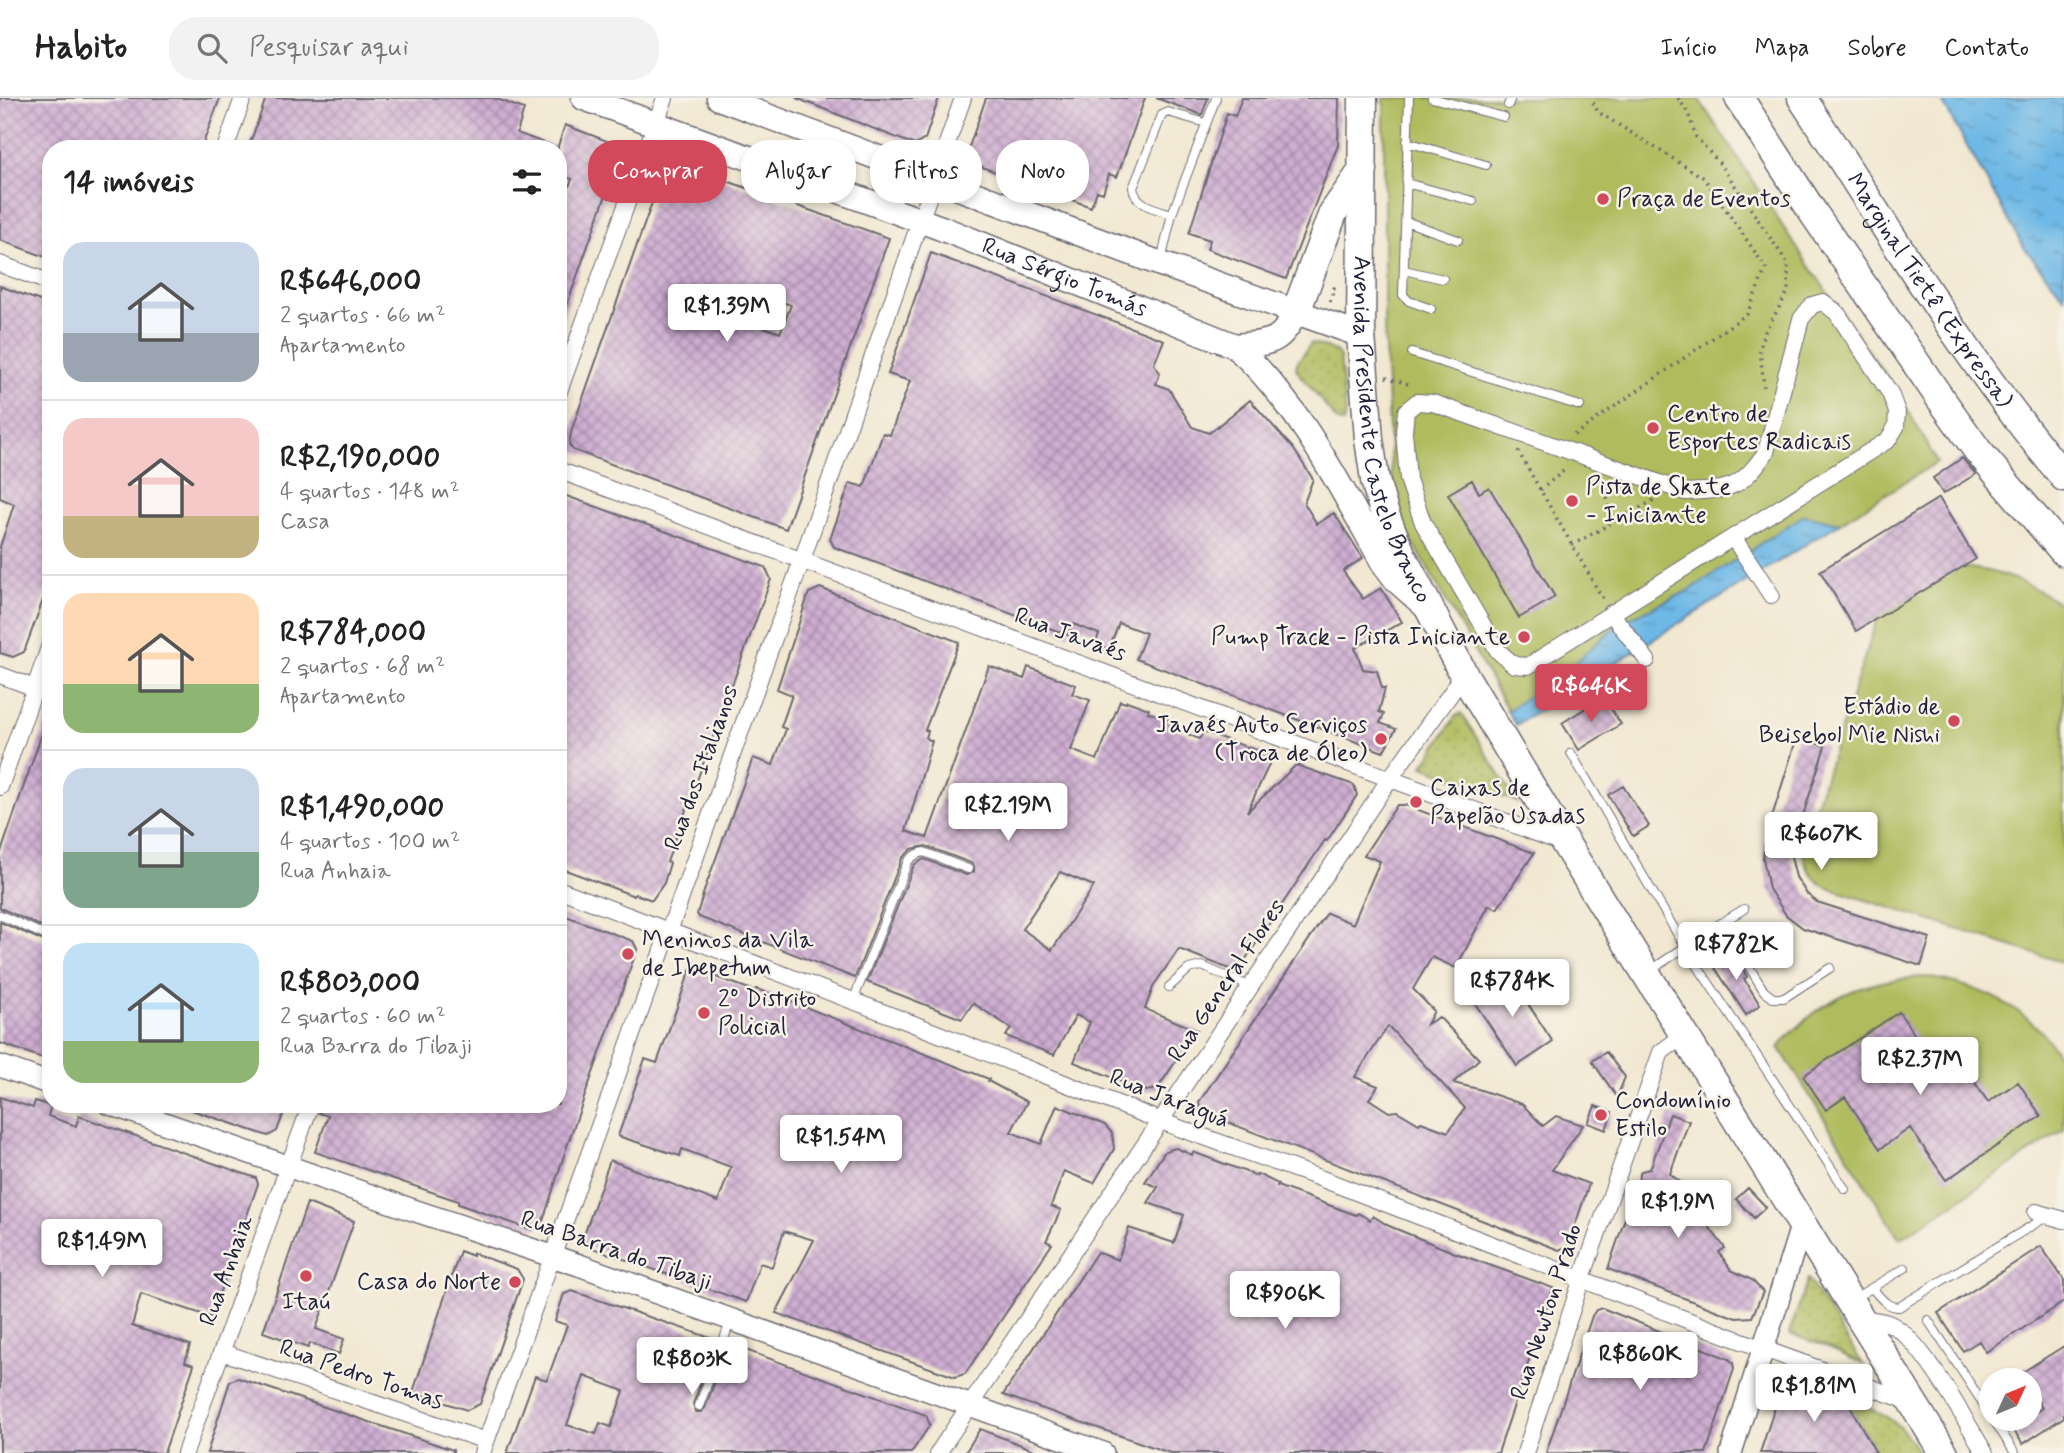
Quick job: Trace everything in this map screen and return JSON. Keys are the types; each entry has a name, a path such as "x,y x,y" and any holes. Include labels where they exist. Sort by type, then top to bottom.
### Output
{"highway":[{"name":"Avenida Presidente Castelo Branco","path":"1363,98 1361,335 1369,439 1375,480 1384,512 1398,545 1428,609 1464,675 1565,844 1802,1223 1861,1302 1911,1402 1944,1453"},
{"path":"1739,98 1814,214 1940,398 1979,451 2064,552"},
{"name":"Marginal Tietê (Expressa)","path":"1802,98 1969,352 2064,477"},
{"path":"1296,312 1333,213 1363,170"}],"main road":[{"name":"Rua Sérgio Tomás","path":"584,98 921,220 1235,346 1272,384 1304,428 1384,564 1428,609"},
{"name":"Rua Sérgio Tomás","path":"719,98 870,155"},
{"name":"Rua Sérgio Tomás","path":"982,197 1361,335"},
{"path":"1235,346 1271,342 1280,337 1296,312"}],"street":[{"path":"228,140 243,98"},
{"path":"567,369 665,98"},
{"name":"Rua dos Italianos","path":"948,140 963,98"},
{"name":"Rua dos Italianos","path":"484,1447 802,560 927,203"},
{"path":"0,264 42,280"},
{"path":"1822,302 1837,313 1890,393 1897,412 1896,427 1888,440 1733,537 1614,616 1528,666 1514,665 1498,652 1423,523 1408,479 1404,432 1406,411 1417,401 1433,403 1505,428 1578,458 1685,492 1713,491 1736,485 1755,468 1766,452 1801,319 1812,304 1822,302"},
{"name":"Rua Javaés","path":"567,473 1391,777 1565,844"},
{"path":"1733,537 1771,595"},
{"path":"1614,616 1644,655"},
{"path":"0,788 42,668"},
{"path":"0,675 42,691"},
{"name":"Rua General Flores","path":"938,1453 1391,777 1464,675"},
{"name":"Rua Jaraguá","path":"567,893 853,1000 1161,1121 1911,1402"},
{"name":"Rua Newton Prado","path":"1525,1453 1582,1278 1661,1052 1683,1036"},
{"path":"0,1066 42,1081"},
{"name":"Rua Barra do Tibaji","path":"136,1113 410,1209 554,1256 1103,1453"},
{"name":"Rua Anhaia","path":"185,1453 308,1113"},
{"path":"1731,1453 1802,1223"},
{"path":"1861,1302 1907,1336 1925,1359 1985,1453"},
{"name":"Rua Pedro Tomas","path":"222,1352 484,1447"}],"lane":[{"path":"1161,264 1172,215 1216,98"},
{"path":"1409,98 1403,295 1405,299 1432,309"},
{"path":"1432,98 1504,117"},
{"path":"1172,215 1140,203 1133,188 1163,115 1168,112 1206,123"},
{"path":"1407,142 1486,165"},
{"path":"1406,183 1473,201"},
{"path":"1405,221 1458,240"},
{"path":"1404,270 1443,279"},
{"path":"1412,353 1580,406"},
{"path":"1571,753 1685,947 1845,1189"},
{"path":"853,1000 908,861 924,852 968,869"},
{"path":"1703,934 1744,909"},
{"path":"0,915 42,934"},
{"path":"1722,923 1764,992 1773,998 1784,998 1830,968"},
{"path":"1645,974 1694,941"},
{"path":"1169,987 1189,969 1202,966 1251,987"},
{"path":"1861,1302 1884,1302 1891,1307 1899,1307 2050,1216"},
{"path":"1861,1302 1905,1268"},
{"path":"699,1406 731,1320"},
{"path":"1928,1320 1979,1398"},
{"path":"2001,1432 2015,1453"}],"path":[{"path":"1567,441 1747,314 1766,268 1704,178 1598,112 1591,98"},
{"path":"1678,98 1688,113 1696,137 1721,165 1788,264 1788,292 1763,335 1760,351 1765,392"},
{"path":"1505,428 1614,616"},
{"path":"1540,490 1578,458 1605,488 1612,523"},
{"path":"1572,545 1675,488"}],"green space":[{"name":"Centro de Esportes Radicais","path":"1384,98 1698,98 1803,257 1898,393 1937,462 1516,725 1393,507 1384,327"},
{"path":"1311,343 1336,351 1340,357 1346,415 1343,423 1337,421 1296,369 1297,363"},
{"name":"Estádio de Beisebol Mie Nishi","path":"1950,566 2010,577 2064,606 2064,963 1828,888 1815,879 1807,867 1805,837 1891,577"},
{"path":"1461,713 1517,802 1423,766 1456,716"},
{"path":"1926,977 1987,994 2024,1016 2039,1030 2053,1046 2063,1065 2064,1130 1900,1239 1779,1047 1811,1016 1844,994 1882,982"},
{"path":"1808,1279 1863,1364 1825,1346 1789,1334"},
{"path":"1846,1399 1889,1418 1904,1431 1919,1453 1876,1453"}],"water":[{"path":"1940,98 2064,98 2064,297 2023,246"},
{"path":"1804,515 1840,523 1516,725 1507,711 1569,668 1619,623 1688,591"}],"building":[{"path":"0,98 220,98 204,140 42,140 42,256 0,240"},
{"path":"266,98 494,98 524,109 517,133 536,140 251,140"},
{"path":"796,98 939,98 925,139 902,140"},
{"path":"986,98 1145,98 1117,177 1109,174 1103,193 1097,191 1091,207 1080,203 1089,203 1089,140 996,140 996,172 982,167 982,140 971,140"},
{"path":"1156,98 1208,98 1202,115"},
{"path":"1242,98 1339,98 1338,145 1286,279 1207,249 1210,240 1189,233 1227,113 1235,116"},
{"path":"565,125 605,140 588,140 588,203 603,203 567,304 567,192 572,179 567,177 567,140 560,140"},
{"path":"727,181 741,186 741,203 789,203 889,238 786,529 573,450 569,444 652,203 727,203","holes":["742,288 791,305 780,333 732,316"]},
{"path":"931,253 1164,340 1154,364 1160,373 1156,384 1169,389 1192,427 1209,433 1250,400 1293,448 1313,479 1304,503 1317,524 1334,513 1363,558 1343,571 1363,599 1381,588 1402,622 1355,648 1363,669 1377,671 1382,688 1385,688 1379,712 1384,714 1380,723 1396,729 1383,752 1136,659 1146,633 1119,623 1109,649 1095,645 1099,634 1073,624 1068,635 834,547 830,539 850,483 864,487 883,433 890,435 910,381 888,374"},
{"path":"0,286 42,302 42,603 24,652 13,657 0,653 0,547 14,504 0,498"},
{"path":"1962,458 1976,474 1943,494 1933,478"},
{"path":"1472,480 1479,493 1489,487 1555,597 1519,618 1448,494"},
{"path":"567,496 765,567 771,579 667,862 670,863 664,883 652,900 635,894 634,896 567,870"},
{"path":"1939,498 1976,559 1856,631 1820,571"},
{"path":"820,588 959,642 925,730 928,731 926,738 932,741 906,831 927,838 989,666 1024,679 1028,667 1076,685 1072,694 1090,700 1071,750 1097,760 1120,701 1149,709 1148,712 1173,721 1170,726 1199,739 1204,732 1273,756 1247,812 1296,765 1354,785 1357,795 1237,972 1179,949 1154,985 1145,1009 1197,1030 1157,1089 1146,1091 1074,1062 1090,1022 1076,1015 1054,1055 1006,1036 1011,1028 973,1003 962,1019 867,982 914,865 924,859 966,875 974,872 971,863 926,846 912,849 902,858 855,978 699,917 697,914 705,888 753,758 773,765 786,729 781,727 792,695 777,689 809,593","holes":["1060,872 1094,886 1052,950 1022,929"]},
{"path":"1603,697 1621,724 1579,750 1562,723"},
{"path":"42,733 42,927 0,908 0,855"},
{"path":"1797,737 1825,746 1791,857 1796,877 1807,894 1817,902 1930,938 1921,966 1803,928 1786,915 1769,889 1763,858 1766,836"},
{"path":"1623,786 1649,826 1633,836 1608,795"},
{"path":"1397,805 1405,805 1534,853 1497,909 1489,905 1456,968 1432,957 1413,989 1434,1011 1427,1024 1439,1017 1479,1059 1453,1083 1522,1104 1543,1126 1556,1116 1583,1125 1552,1170 1589,1184 1568,1246 1559,1250 1201,1112 1199,1102 1327,913 1353,924 1380,861 1364,855","holes":["1388,1026 1465,1108 1448,1132 1421,1122 1419,1124 1397,1111 1389,1112 1369,1099 1378,1086 1355,1077"]},
{"path":"567,916 633,941 637,949 542,1224 532,1230 458,1204 458,1201 315,1152 328,1116 319,1113 567,1113"},
{"path":"0,922 42,940 42,1058 0,1043"},
{"path":"1726,951 1733,964 1738,961 1747,977 1744,979 1760,1005 1746,1015 1710,960"},
{"path":"691,968 782,998 989,1079 988,1081 1027,1102 1011,1132 1041,1144 1057,1105 1105,1125 1112,1133 1114,1149 1094,1183 1064,1171 1051,1206 1061,1210 1046,1241 1052,1244 965,1374 955,1377 776,1313 814,1240 784,1231 772,1267 760,1263 746,1302 581,1244 610,1160 718,1202 731,1167 682,1149 680,1156 618,1136 645,1059 657,1063"},
{"path":"1507,972 1553,1042 1517,1066 1470,996"},
{"path":"1899,1012 1934,1063 1953,1050 1988,1102 2018,1082 2041,1116 1946,1180 1910,1128 1880,1149 1845,1097 1826,1110 1803,1076"},
{"path":"1606,1052 1625,1077 1617,1097 1592,1061"},
{"path":"0,1097 33,1108 35,1101 42,1103 42,1113 49,1113 48,1116 76,1126 79,1116 256,1178 258,1184 211,1317 141,1294 132,1326 190,1345 185,1362 194,1365 164,1453 0,1453"},
{"name":"Condomínio Estilo","path":"1595,1106 1612,1112 1606,1130 1588,1123"},
{"path":"201,1113 284,1113 277,1131 268,1136"},
{"path":"1670,1114 1689,1121 1670,1174 1697,1195 1687,1203 1702,1225 1706,1223 1725,1248 1719,1252 1731,1270 1752,1280 1763,1292 1752,1317 1736,1318 1608,1269 1641,1171 1650,1169"},
{"path":"1176,1148 1257,1176 1258,1174 1278,1184 1277,1186 1356,1215 1358,1213 1370,1220 1373,1216 1389,1226 1453,1252 1553,1288 1498,1453 1170,1453 1003,1395 1097,1252 1118,1260 1129,1228 1174,1243 1184,1215 1148,1203 1158,1187 1145,1182 1165,1151"},
{"path":"1748,1188 1766,1207 1754,1218 1736,1199"},
{"path":"307,1203 354,1221 316,1329 344,1339 339,1354 310,1343 308,1348 263,1332"},
{"path":"2041,1246 2064,1280 2064,1302 1986,1352 1979,1341 1963,1351 1938,1313"},
{"path":"460,1251 517,1269 523,1279 480,1404 467,1410 413,1392"},
{"path":"572,1291 717,1340 693,1404 696,1412 705,1408 729,1344 926,1415 930,1425 911,1453 507,1453 535,1376 547,1380 567,1325 555,1321 564,1294","holes":["584,1376 624,1391 611,1427 600,1423 596,1434 567,1425"]},
{"path":"1602,1308 1729,1359 1733,1363 1734,1369 1706,1453 1546,1453 1592,1316 1596,1310"},
{"path":"2064,1346 2064,1417 2042,1431 2042,1368 2029,1368"},
{"path":"238,1378 453,1450 453,1453 207,1453 230,1381"},
{"path":"1795,1380 1846,1399 1876,1453 1760,1453 1783,1382"},
{"path":"980,1429 1039,1452 1039,1453 965,1453"},
{"path":"2015,1432 2041,1432 2023,1444"}],"place":[{"name":"Praça de Eventos","path":"1603,199"},
{"name":"Centro de Esportes Radicais","path":"1653,428"},
{"name":"Pista de Skate - Iniciante","path":"1572,501"},
{"name":"Pump Track - Pista Iniciante","path":"1524,637"},
{"name":"Estádio de Beisebol Mie Nishi","path":"1954,721"},
{"name":"Javaés Auto Serviços (Troca de Óleo)","path":"1381,739"},
{"name":"Caixas de Papelão Usadas","path":"1416,802"},
{"name":"Meninos da Vila de Ibepetum","path":"628,954"},
{"name":"2º Distrito Policial","path":"704,1013"},
{"name":"Condomínio Estilo","path":"1601,1115"},
{"name":"Itaú","path":"306,1276"},
{"name":"Casa do Norte","path":"515,1282"}]}
